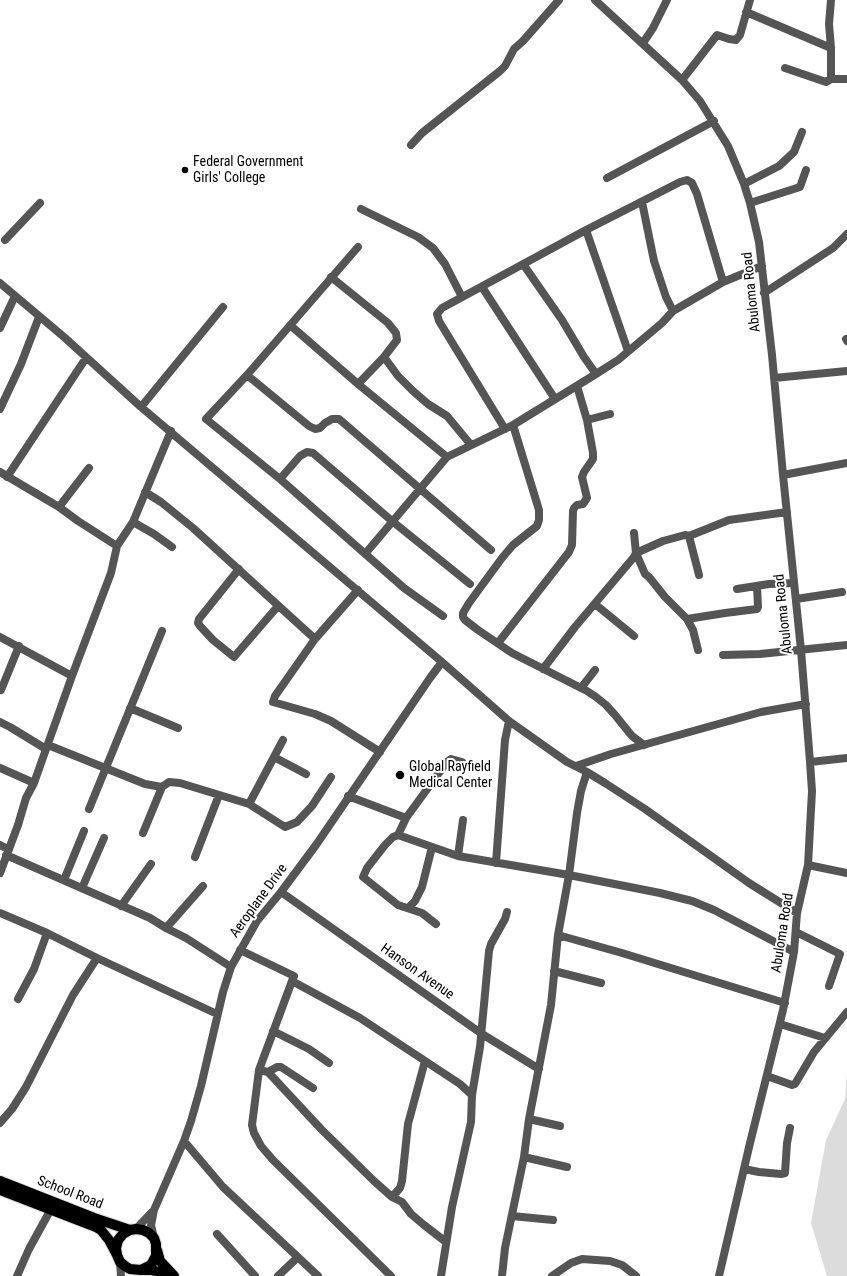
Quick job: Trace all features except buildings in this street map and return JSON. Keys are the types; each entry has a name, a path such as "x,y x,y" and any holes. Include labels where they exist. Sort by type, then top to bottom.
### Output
{"main road":[{"name":"School Road","path":"0,1181 94,1218 133,1230"},
{"path":"0,1190 101,1230 125,1266 136,1272 152,1270 161,1273 164,1276"},
{"path":"119,1259 116,1248 118,1240 123,1234 133,1230 143,1230 154,1238 160,1261 174,1276"},
{"path":"136,1272 151,1265 156,1256 157,1250"}],"street":[{"path":"411,145 422,132 500,71 505,66 514,49 523,41 559,0"},
{"path":"643,44 667,0"},
{"path":"682,80 717,35 729,40 736,40 741,31 750,0"},
{"path":"831,0 829,24 831,79"},
{"name":"Abuloma Road","path":"601,2 682,80 700,101 714,121 728,146 744,184 750,203 759,242 762,266 801,650 810,762 811,813 808,866 797,913 794,952 785,1003 719,1276"},
{"path":"746,12 831,48"},
{"path":"785,68 826,82 831,79 847,79"},
{"path":"607,178 714,121"},
{"path":"744,184 779,166 794,152 802,132"},
{"path":"750,203 800,187 806,170"},
{"path":"505,429 439,321 437,314 442,308 586,230 680,182 687,180 692,183 697,194 723,282"},
{"path":"642,202 654,260 666,296 673,311"},
{"path":"5,240 40,203"},
{"path":"362,209 418,237 433,248 445,264 462,297"},
{"path":"586,230 628,351"},
{"path":"764,293 846,238"},
{"path":"358,246 247,375 206,419 280,479 404,588 443,616"},
{"path":"523,264 562,320 596,374"},
{"path":"365,554 447,457 513,425 618,360 662,323 673,311 723,282 762,266"},
{"path":"332,277 388,323 396,333 397,340 384,357 358,384"},
{"path":"0,283 64,337 141,407 358,590 508,720 563,759 587,772 644,809 749,883 797,913"},
{"path":"482,287 555,399"},
{"path":"0,328 15,296"},
{"path":"141,407 223,307"},
{"path":"0,409 21,364 39,317"},
{"path":"290,325 358,384 447,457"},
{"path":"384,357 398,376 428,404 447,416 471,445"},
{"path":"7,477 86,358"},
{"path":"774,378 847,371"},
{"path":"247,375 309,426 315,429 320,428 332,419 340,419 492,550"},
{"path":"498,643 569,552 572,545 574,508 577,505 583,504 587,498 582,477 593,459 593,453 577,386"},
{"path":"586,420 610,414"},
{"path":"513,425 539,510 540,520 537,526 513,545 469,603 463,613 463,617 474,627 512,653 596,697 606,705 632,736 644,745"},
{"path":"0,873 18,825 26,798 34,783 111,573 117,546 132,522 171,431"},
{"path":"280,479 300,456 308,452 313,453 392,521 470,584"},
{"path":"783,475 847,463"},
{"path":"59,507 89,468"},
{"path":"0,472 59,507 117,546"},
{"path":"145,492 178,515 315,639"},
{"path":"543,669 574,627 636,553 663,541 685,535 689,536 729,520 787,512"},
{"path":"132,522 172,546"},
{"path":"634,533 636,553 645,574 649,576 687,619 693,630 698,650"},
{"path":"689,536 699,575"},
{"path":"239,569 199,619 198,623 213,640 234,658 278,606"},
{"path":"737,589 794,583"},
{"path":"687,619 757,609 757,586"},
{"path":"358,590 315,639 275,696 273,702 315,714 331,721 380,752"},
{"path":"796,599 842,592"},
{"path":"594,604 634,636"},
{"path":"89,809 162,631"},
{"path":"0,637 72,676"},
{"path":"723,655 760,654 847,645"},
{"path":"1,690 19,646"},
{"name":"Aeroplane Drive","path":"154,1210 184,1141 201,1086 217,1014 231,967 257,921 316,845 348,796 442,662"},
{"path":"581,688 595,670"},
{"path":"576,766 605,756 761,712 776,708 806,704"},
{"path":"130,708 178,728"},
{"path":"496,863 506,728 508,720"},
{"path":"0,722 47,747 145,784 162,787"},
{"path":"626,750 632,736"},
{"path":"249,804 283,740"},
{"path":"274,757 306,774"},
{"path":"810,762 847,758"},
{"path":"436,924 422,913 398,906 363,877 367,868 393,837 398,834 406,818 424,792 451,759 462,762"},
{"path":"0,768 34,783"},
{"path":"502,1276 505,1248 524,1157 529,1119 551,1005 558,935 569,875 577,813 581,791 587,772"},
{"path":"143,833 162,787 169,782 180,783 249,804 285,827 297,822 312,806 331,777"},
{"path":"195,858 219,795"},
{"path":"348,796 406,818"},
{"path":"458,856 463,820"},
{"path":"64,880 84,831"},
{"path":"398,834 458,856 569,875 660,893 692,901 714,910 794,952"},
{"path":"82,888 104,838"},
{"path":"0,845 7,852 64,880 150,918 186,938 231,967"},
{"path":"408,908 415,901 422,887 432,847"},
{"path":"121,906 151,864"},
{"path":"808,866 847,873"},
{"path":"166,928 203,886"},
{"name":"Hanson Avenue","path":"281,892 482,1034 539,1069"},
{"path":"441,1276 452,1207 470,1122 472,1095 482,1034 489,951 507,912"},
{"path":"0,913 47,933 217,1014"},
{"path":"796,932 844,955 829,986"},
{"path":"18,999 34,969 47,933"},
{"path":"558,935 785,1003"},
{"path":"240,950 294,976 259,1070 252,1124 254,1133 261,1146 294,1182 391,1276"},
{"path":"0,1123 12,1109 26,1087 73,996 97,958"},
{"path":"554,971 601,983"},
{"path":"292,981 360,1018 460,1084 472,1095"},
{"path":"767,1076 792,1085 795,1084 814,1052 847,1012"},
{"path":"780,1024 825,1038"},
{"path":"273,1031 309,1049 330,1063"},
{"path":"392,1198 400,1188 402,1181 408,1124 425,1061"},
{"path":"268,1072 277,1067 281,1067 313,1088"},
{"path":"259,1070 268,1072 321,1129 392,1198 402,1202 411,1214 446,1242"},
{"path":"529,1119 560,1126"},
{"path":"744,1170 774,1174 785,1173 787,1143 790,1128"},
{"path":"184,1141 223,1187 318,1276"},
{"path":"524,1157 566,1167"},
{"path":"17,1276 51,1210"},
{"path":"133,1230 154,1210"},
{"path":"154,1210 151,1224 154,1238"},
{"path":"512,1216 553,1220"},
{"path":"217,1234 255,1276"},
{"path":"278,1276 298,1257"},
{"path":"119,1259 120,1276"},
{"path":"552,1276 571,1262 582,1259 610,1261 622,1265 636,1276"}],"shaded area":[{"path":"847,1074 847,1276 827,1276 811,1223 826,1140 845,1099"}],"place":[{"name":"Federal Government Girls' College","path":"185,170"},
{"name":"Global Rayfield Medical Center","path":"400,775"}]}
